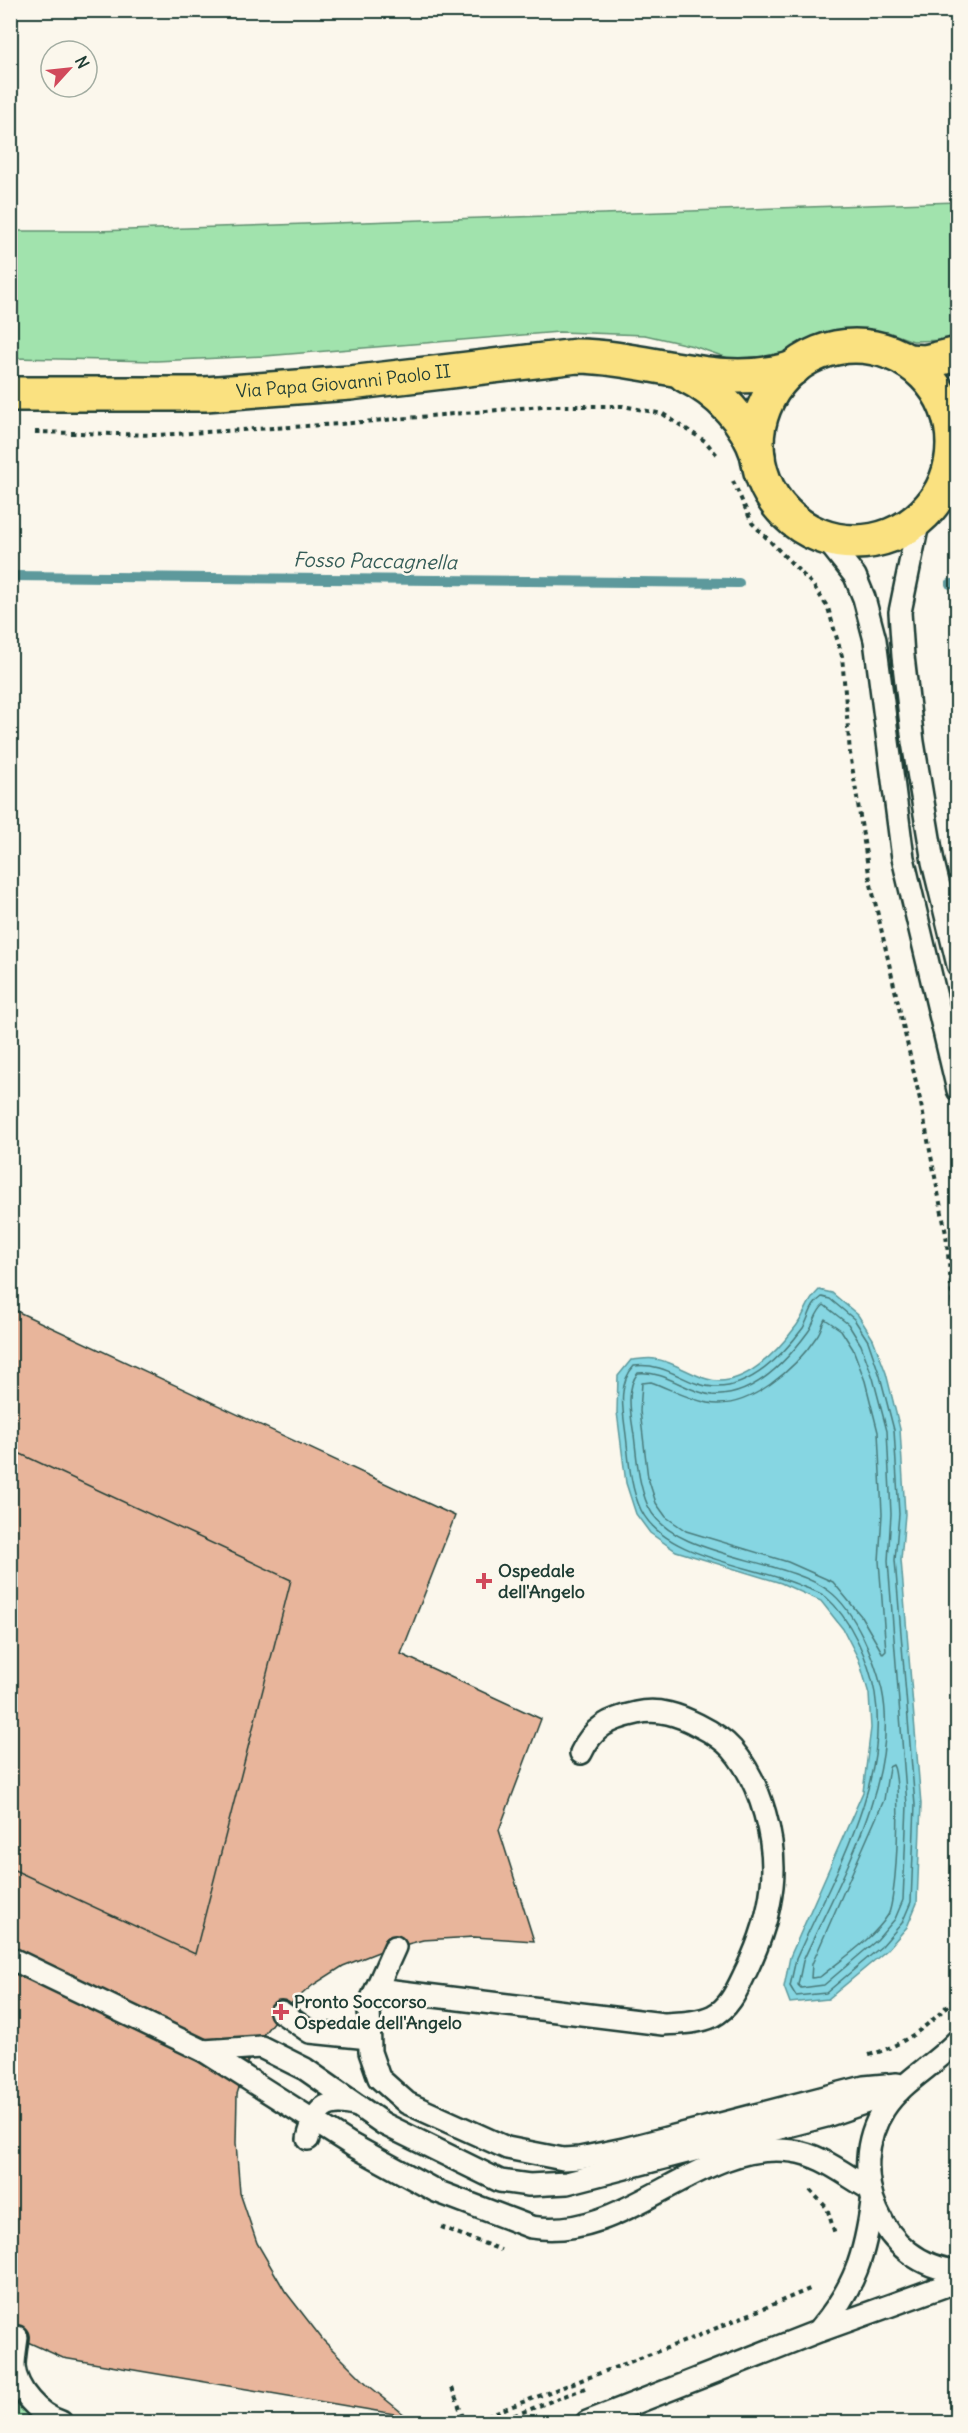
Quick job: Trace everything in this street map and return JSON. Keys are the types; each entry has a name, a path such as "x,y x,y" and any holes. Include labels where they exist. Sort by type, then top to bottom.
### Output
{"main road":[{"path":"907,361 937,390 955,431 948,476 932,506 906,528 875,540 850,542 825,538 803,527 783,511 766,483 758,456 760,420 774,389 794,368 821,352 854,346 881,350 907,361 925,362 957,354"},
{"name":"Via Papa Giovanni Paolo II","path":"10,394 205,394 350,383 577,356 615,358 676,370 738,377 758,377 794,368"},
{"name":"Via Papa Giovanni Paolo II","path":"676,370 718,395 747,431 758,456"}],"lane":[{"path":"919,519 900,612 903,656 913,742 933,862 957,965"},
{"path":"825,538 855,576 864,598 875,640 903,858 957,1090"},
{"path":"376,1989 663,2024 687,2023 713,2016 732,2000 750,1963 766,1918 772,1885 771,1841 755,1786 732,1749 725,1743 711,1732 683,1717 665,1712 645,1711 619,1717 590,1733 581,1753"},
{"path":"395,1947 369,2005 370,2052 379,2078 407,2103 507,2148 563,2159 624,2149 864,2087 910,2083"},
{"path":"10,1958 204,2051 310,2129 352,2145 449,2197 531,2228 545,2230 572,2228 603,2219 735,2157 768,2151 792,2151 815,2157 871,2195"},
{"path":"281,2012 310,2032 369,2038"},
{"path":"957,2040 884,2108 874,2127 867,2154 867,2176 871,2195 885,2228 904,2248 922,2261 957,2271"},
{"path":"204,2051 261,2047 305,2069 384,2124 501,2181 529,2186 567,2183 826,2116 957,2063"},
{"path":"310,2129 319,2110 332,2104 358,2106"},
{"path":"819,2331 842,2302 857,2273 867,2243 871,2195"},
{"path":"587,2422 819,2331 957,2281"},
{"path":"17,2337 14,2367 26,2396 49,2418 61,2422"}],"path":[{"path":"33,432 157,435 340,424 543,406 623,406 663,414 705,441 719,458"},
{"path":"730,475 752,523 813,585 828,609 843,656 850,753 870,880 921,1104 946,1234 957,1355"},
{"path":"864,2056 887,2050 923,2029 957,1994"},
{"path":"803,2186 817,2195 827,2208 835,2239"},
{"path":"470,2422 794,2297 818,2283"},
{"path":"497,2422 596,2384"},
{"path":"452,2388 465,2422"}],"green space":[{"path":"957,202 958,339 952,340 913,341 888,332 847,332 829,336 788,356 750,361 731,359 693,346 645,335 559,332 265,356 156,361 11,358 11,231 97,231"},
{"path":"10,2387 21,2408 40,2422 11,2422"}],"water":[{"path":"819,1290 832,1293 858,1315 873,1339 886,1373 900,1429 905,1514 901,1560 921,1804 917,1903 907,1927 887,1950 828,1999 790,2003 784,1987 790,1957 863,1792 871,1728 869,1694 859,1660 843,1629 821,1601 781,1583 676,1551 650,1533 636,1514 626,1483 617,1412 618,1376 631,1360 649,1358 668,1362 707,1379 720,1381 746,1374 780,1346 797,1325 811,1299"}],"building":[{"path":"10,1308 455,1516 401,1654 541,1719 499,1830 534,1941 474,1937 423,1940 381,1951 343,1966 313,1985 281,2012 263,2035 246,2065 237,2094 236,2143 240,2193 257,2243 285,2291 323,2340 368,2385 406,2416 63,2358 10,2334"},
{"path":"10,1449 291,1580 195,1954 10,1868"}],"waterway":[{"name":"Fosso Paccagnella","path":"10,576 739,583"},
{"name":"Fosso Paccagnella","path":"950,584 958,584"}],"place":[{"name":"Ospedale dell'Angelo","path":"484,1581"},
{"name":"Pronto Soccorso Ospedale dell'Angelo","path":"281,2012"}]}
